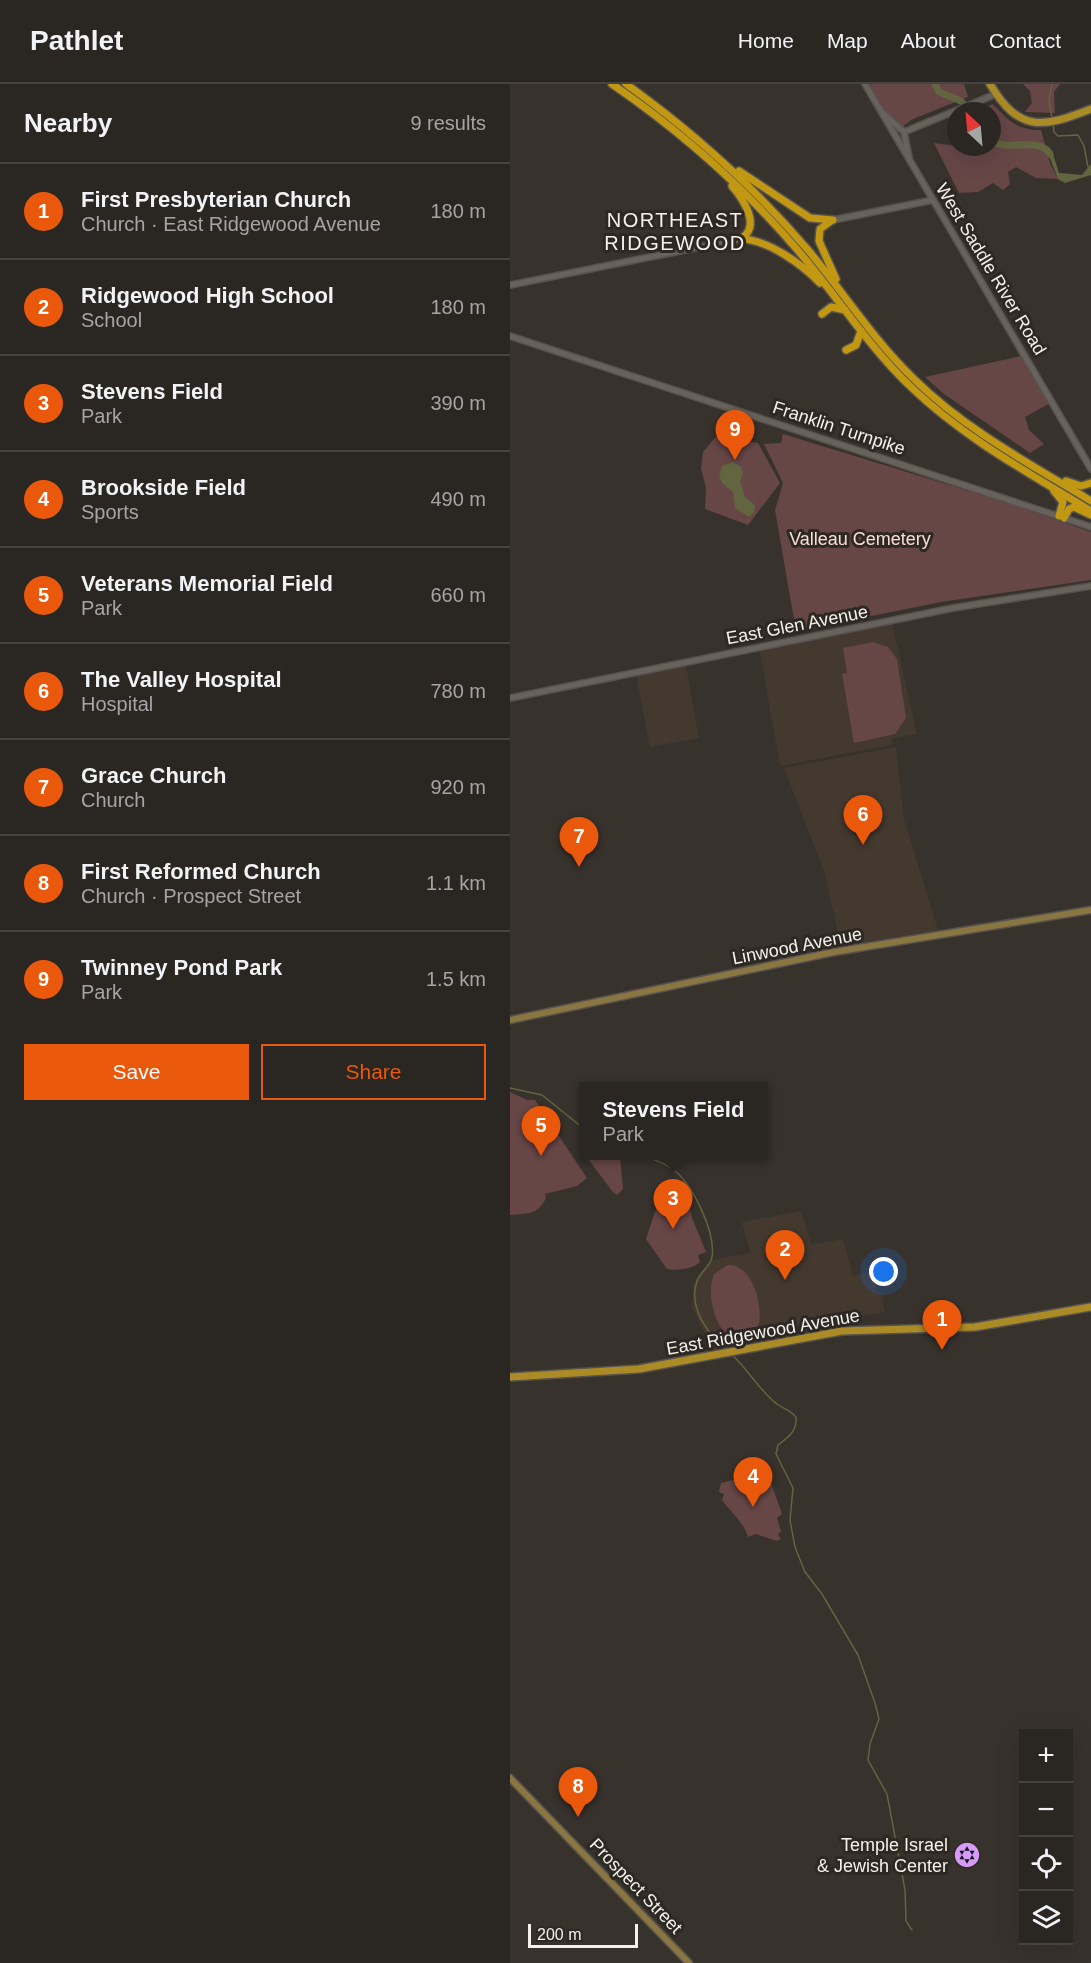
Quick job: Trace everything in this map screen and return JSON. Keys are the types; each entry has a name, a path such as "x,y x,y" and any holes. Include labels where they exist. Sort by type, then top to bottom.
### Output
{"highway":[{"path":"612,84 669,126 715,165 786,237 884,348 932,396 974,429 1091,501"},
{"path":"626,84 718,151 752,181 808,217 818,221 833,220"},
{"path":"691,133 769,207 840,297"},
{"path":"715,165 740,196 747,210 750,230 740,239"},
{"path":"833,220 822,227 819,238 845,310 896,372 935,409 972,437 1091,511"},
{"path":"740,239 759,242 798,265 840,297"},
{"path":"822,314 831,307 845,310"},
{"path":"846,350 856,345 861,331"},
{"path":"1037,468 1074,485 1084,486 1091,483"},
{"path":"1041,480 1062,499 1062,517"},
{"path":"1062,517 1072,507 1091,515"}],"main road":[{"path":"990,84 993,95 1022,120 1053,122 1091,109"},
{"name":"Linwood Avenue","path":"510,1020 834,952 1091,910"},
{"name":"East Ridgewood Avenue","path":"510,1377 639,1369 854,1329 975,1327 1091,1307"},
{"name":"Prospect Street","path":"510,1778 689,1963"}],"street":[{"name":"West Saddle River Road","path":"865,84 1091,469"},
{"path":"904,132 993,95"},
{"path":"879,110 904,132 910,162"},
{"path":"833,220 933,200"},
{"path":"510,285 740,239"},
{"name":"Franklin Turnpike","path":"510,336 1091,527"},
{"name":"East Glen Avenue","path":"510,698 953,608 1091,586"}],"shaded area":[{"path":"1046,148 1052,151 1059,173 1082,175 1091,164 1091,175 1065,183 1058,179"},
{"path":"733,462 741,467 743,473 740,481 745,497 755,505 754,512 749,517 735,508 733,492 722,483 719,475 722,466"},
{"path":"892,624 917,734 893,738 891,745 780,766 760,652"},
{"path":"686,666 699,738 650,747 636,675"},
{"path":"896,747 904,819 938,930 841,946 824,871 784,768"},
{"path":"801,1211 812,1245 843,1239 853,1276 873,1272 877,1293 881,1293 885,1312 860,1316 860,1321 713,1350 692,1307 693,1284 710,1260 750,1253 742,1222"}],"green space":[{"path":"866,84 964,84 968,97 956,102 947,102 947,105 913,119 899,129 898,133"},
{"path":"1023,84 1060,84 1054,92 1055,113 1025,112 1032,103 1030,91"},
{"path":"1001,112 1026,129 1041,130 1050,163 1058,179 1036,178 1016,167 1008,172 1010,184 1003,190 993,183 978,192 959,193 934,143 947,145 947,156 1001,156"},
{"path":"1026,355 1052,402 1025,417 1029,430 1044,444 1030,453 944,394 925,377"},
{"path":"733,410 742,414 744,441 758,443 780,483 748,525 705,509 706,488 701,468 703,452 721,431 738,430"},
{"name":"Valleau Cemetery","path":"783,434 1008,503 1091,532 1091,580 941,602 796,631 775,510 783,483 764,444 781,443"},
{"path":"873,642 888,647 897,659 906,718 895,734 854,743 842,674 847,673 843,648"},
{"path":"510,1092 527,1100 535,1100 587,1178 577,1186 545,1194 543,1204 535,1211 510,1215"},
{"path":"589,1160 620,1160 623,1189 617,1195"},
{"path":"686,1200 689,1202 692,1218 706,1252 698,1255 700,1262 689,1268 667,1269 646,1239 658,1203"},
{"path":"728,1265 745,1272 756,1291 760,1313 759,1323 757,1331 744,1340 734,1339 726,1334 715,1316 712,1304 714,1274"},
{"path":"767,1471 782,1514 777,1518 781,1531 778,1535 781,1539 777,1541 756,1534 748,1537 740,1522 722,1500 724,1494 719,1492 721,1483 757,1474 762,1476"}],"waterway":[{"path":"935,84 939,92 962,102"},
{"path":"1052,84 1049,100 1052,118"},
{"path":"1053,123 1054,132 1058,136 1078,135 1084,146 1088,167"},
{"path":"1001,144 1039,146 1050,154"},
{"path":"510,1088 542,1095 579,1125"},
{"path":"654,1160 674,1170 681,1177 689,1187 707,1223 712,1257 697,1281 695,1300 706,1328 726,1350"},
{"path":"732,1355 772,1400 796,1417 793,1430 778,1445 776,1454 793,1488 790,1520 795,1547 805,1572 822,1594 858,1655 875,1703 879,1719 870,1744 868,1760 887,1794 905,1890 906,1921 912,1930"}],"place":[{"name":"Twinney Pond Park","path":"735,460"},
{"name":"The Valley Hospital","path":"863,845"},
{"name":"Grace Church","path":"579,867"},
{"name":"Veterans Memorial Field","path":"541,1156"},
{"name":"Stevens Field","path":"673,1229"},
{"name":"Ridgewood High School","path":"785,1280"},
{"name":"First Presbyterian Church","path":"942,1350"},
{"name":"Brookside Field","path":"753,1507"},
{"name":"First Reformed Church","path":"578,1817"},
{"name":"Temple Israel & Jewish Center","path":"967,1855"}],"district":[{"name":"NORTHEAST RIDGEWOOD","path":"675,232"}]}
